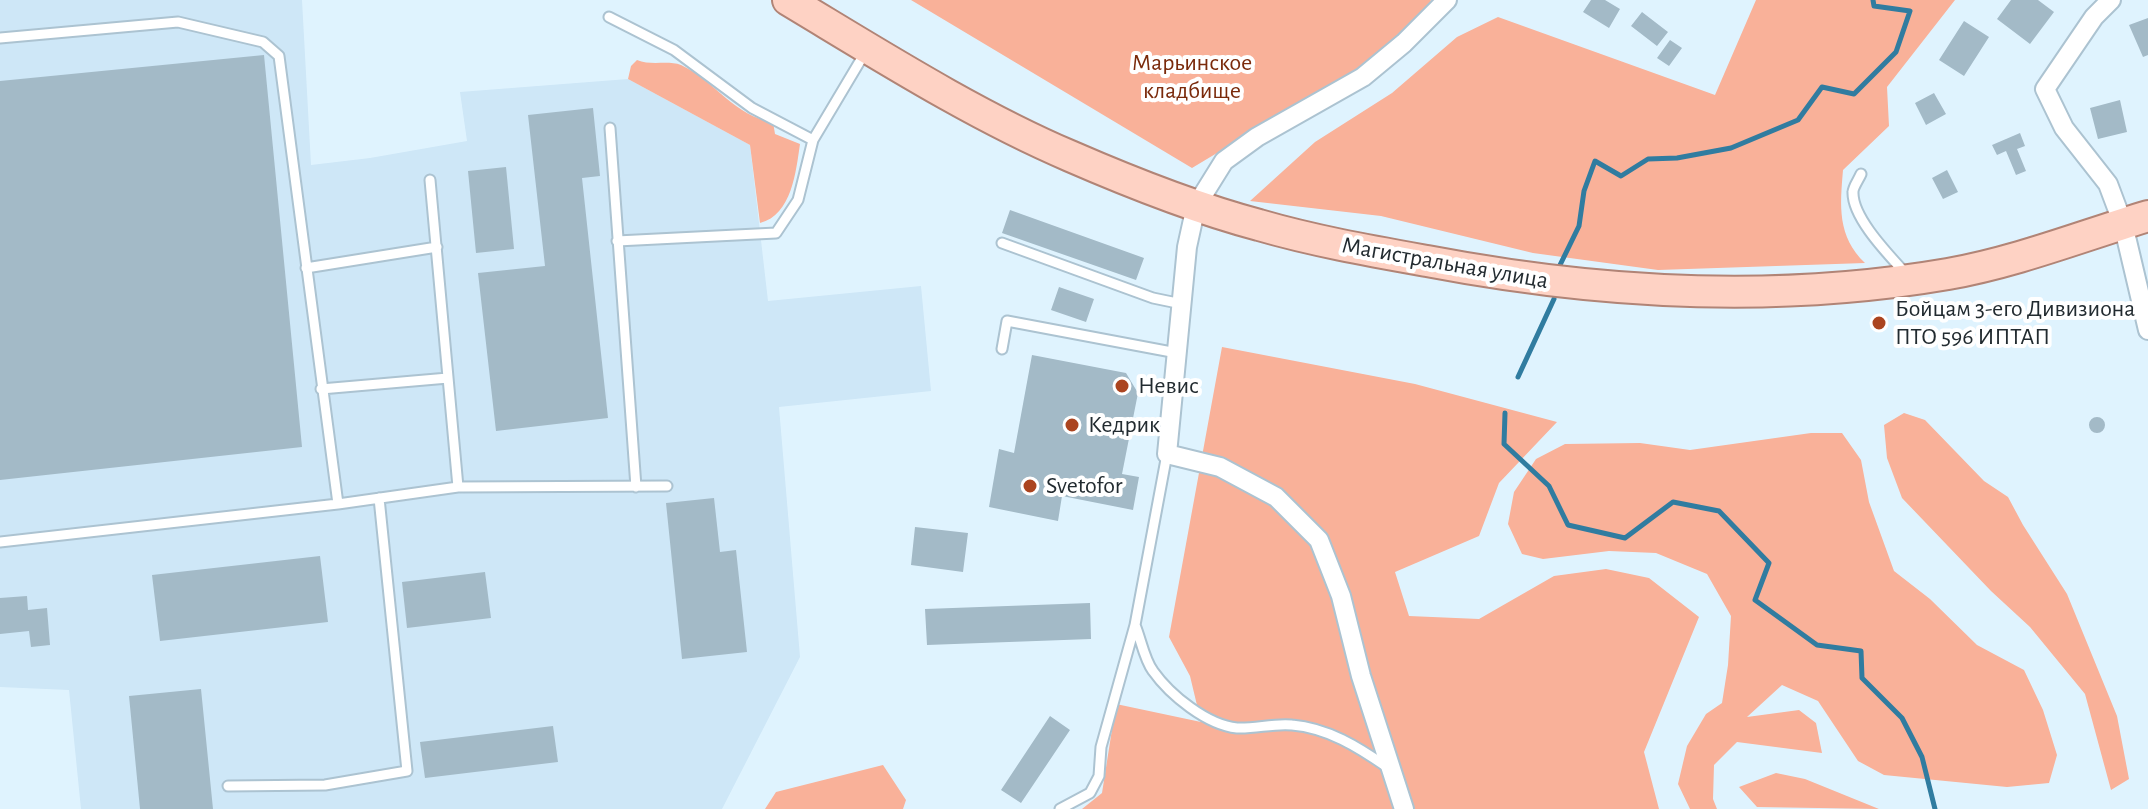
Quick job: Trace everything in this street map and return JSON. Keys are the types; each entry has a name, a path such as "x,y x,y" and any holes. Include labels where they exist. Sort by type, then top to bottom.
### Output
{"main road":[{"name":"Магистральная улица","path":"788,0 1022,133 1069,156 1196,206 1330,243 1488,273 1637,290 1745,292 1847,288 1911,280 1999,263 2136,220"}],"street":[{"path":"2111,0 2094,17 2045,89 2064,128 2136,220 2148,330"},
{"path":"1404,809 1361,676 1341,596 1319,540 1276,497 1220,467 1167,454 1187,247 1196,206 1224,161 1257,137 1363,77 1404,43 1444,2"}],"lane":[{"path":"609,17 674,50 752,108 813,140"},
{"path":"0,38 178,22 263,42 279,56 338,504"},
{"path":"617,241 776,233 798,200 813,140 869,47"},
{"path":"610,128 636,487"},
{"path":"1861,174 1853,192 1858,212 1880,245 1911,280"},
{"path":"430,180 458,487"},
{"path":"1002,243 1153,298 1182,304"},
{"path":"306,268 437,247"},
{"path":"1002,349 1007,321 1177,353"},
{"path":"321,389 448,378"},
{"path":"1060,809 1090,793 1099,776 1101,747 1135,625 1167,454"},
{"path":"0,542 338,504 458,487 667,486"},
{"path":"228,786 325,785 407,771 379,498"},
{"path":"1135,625 1152,670 1185,703 1211,721 1237,728 1292,725 1319,731 1348,741 1393,771"}],"shaded area":[{"path":"0,0 302,0 311,165 467,141 460,92 628,79 750,145 768,301 921,286 931,391 779,407 800,657 722,809 81,809 69,690 0,687"}],"green space":[{"name":"Марьинское кладбище","path":"911,0 1431,0 1424,16 1362,66 1192,168"},
{"path":"1756,0 1955,0 1887,87 1889,126 1843,170 1842,220 1849,242 1865,263 1658,270 1533,253 1381,216 1250,201 1315,142 1392,93 1457,37 1498,17 1715,95"},
{"path":"637,60 681,65 747,113 773,122 775,134 800,144 790,191 779,211 760,223 750,145 628,79 631,66"},
{"path":"1222,347 1415,384 1557,422 1499,483 1479,536 1395,572 1409,616 1479,619 1554,576 1606,569 1649,578 1699,617 1644,752 1659,809 1082,809 1102,793 1116,704 1201,722 1190,676 1169,637"},
{"path":"1904,413 1925,420 1984,481 2008,497 2067,594 2117,716 2129,779 2111,790 2085,694 2030,627 1902,498 1887,458 1884,425"},
{"path":"1811,433 1842,433 1861,460 1869,502 1894,571 1930,599 1977,645 2024,670 2043,710 2057,755 2049,783 2007,787 1884,775 1858,761 1818,701 1782,685 1747,717 1799,710 1816,723 1822,753 1737,742 1714,765 1713,799 1717,809 1690,809 1678,784 1687,746 1706,714 1722,703 1728,665 1731,616 1707,574 1656,553 1609,551 1543,559 1522,554 1508,524 1514,492 1536,459 1565,444 1640,443 1690,450"},
{"path":"883,765 906,800 903,809 765,809 776,792"},
{"path":"1776,773 1805,779 1879,809 1757,807 1739,787"}],"building":[{"path":"1591,0 1605,0 1620,9 1609,28 1583,12"},
{"path":"2011,0 2038,0 2054,12 2030,44 1997,19"},
{"path":"1642,12 1668,32 1657,46 1631,26"},
{"path":"2148,18 2148,55 2143,57 2129,25"},
{"path":"1964,21 1989,37 1964,76 1939,60"},
{"path":"1670,40 1682,48 1669,66 1657,58"},
{"path":"264,55 302,447 0,480 0,81"},
{"path":"1934,93 1946,114 1926,125 1915,103"},
{"path":"2120,100 2127,132 2098,139 2090,108"},
{"path":"593,108 600,176 582,178 608,418 496,431 478,273 545,266 528,115"},
{"path":"2020,133 2025,146 2017,149 2026,171 2016,175 2006,151 1997,155 1992,145"},
{"path":"506,167 514,249 476,253 468,171"},
{"path":"1947,170 1958,192 1943,199 1932,178"},
{"path":"1010,210 1144,258 1136,280 1002,233"},
{"path":"1059,287 1094,299 1086,322 1051,310"},
{"path":"1032,355 1126,373 1138,393 1122,474 1139,477 1133,510 1062,496 1058,521 989,507 999,449 1014,453"},
{"path":"2094,417 2100,417 2105,425 2103,431 2094,433 2089,428 2089,422"},
{"path":"714,498 720,552 736,550 747,652 682,659 666,503"},
{"path":"915,527 968,533 963,572 911,565"},
{"path":"320,556 328,622 160,641 152,575"},
{"path":"485,572 491,618 407,628 402,582"},
{"path":"27,596 28,610 47,608 50,645 31,647 29,631 0,634 0,598"},
{"path":"1090,603 1091,639 927,645 925,609"},
{"path":"201,689 213,809 140,809 129,696"},
{"path":"1050,716 1070,730 1021,803 1001,790"},
{"path":"553,726 558,762 425,778 420,742"}],"waterway":[{"path":"1560,265 1579,226 1584,191 1595,161 1621,176 1648,159 1677,158 1731,148 1798,120 1822,87 1854,94 1896,52 1910,11 1874,6 1873,0"},
{"path":"1518,377 1554,299"},
{"path":"1505,413 1504,444 1549,486 1568,525 1625,538 1673,502 1719,511 1769,563 1755,600 1817,645 1861,651 1862,678 1902,718 1922,757 1935,809"}],"place":[{"name":"Бойцам 3-его Дивизиона ПТО 596 ИПТАП","path":"1879,323"},
{"name":"Невис","path":"1122,386"},
{"name":"Кедрик","path":"1072,425"},
{"name":"Svetofor","path":"1030,486"}]}
